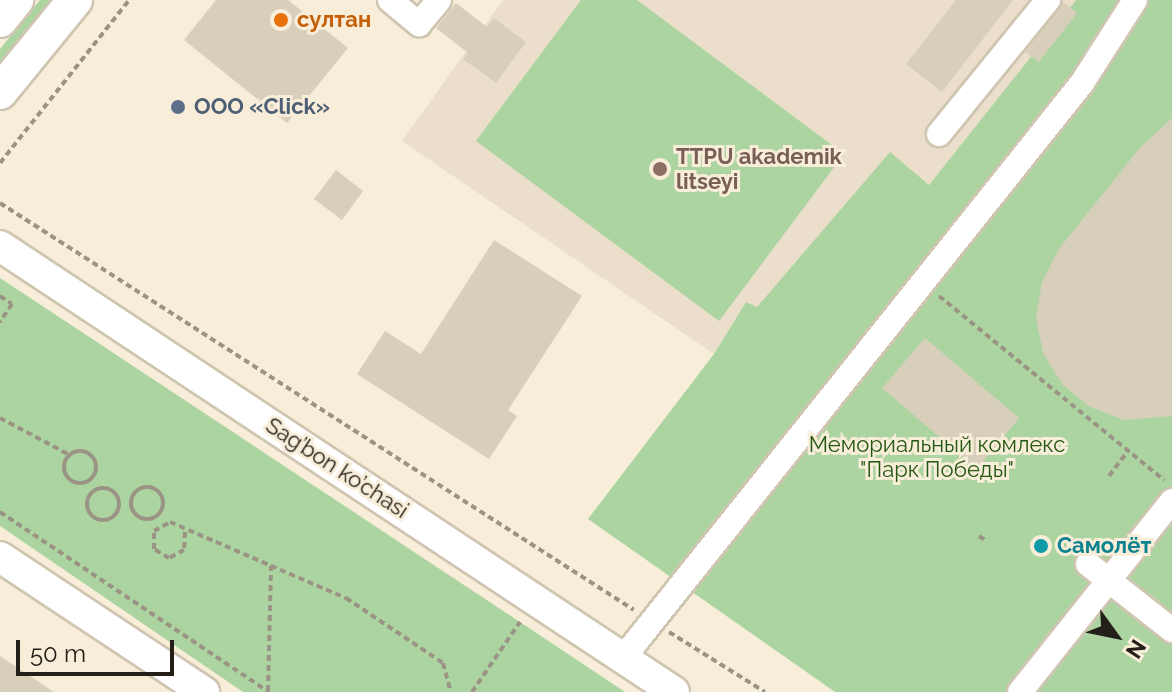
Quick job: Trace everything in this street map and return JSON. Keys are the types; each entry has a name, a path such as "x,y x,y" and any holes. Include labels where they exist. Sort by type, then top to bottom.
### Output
{"highway":[{"path":"0,20 16,0"},
{"path":"0,92 75,0"}],"main road":[{"name":"Sag’bon ko’chasi","path":"0,246 674,692"},
{"path":"0,557 204,692"}],"street":[{"path":"390,0 419,24 439,0"},
{"path":"939,134 1048,0"},
{"path":"623,658 655,623 1082,83 1135,0"},
{"path":"1020,692 1172,501"},
{"path":"1088,564 1172,630"}],"path":[{"path":"0,163 129,0"},
{"path":"0,203 765,692"},
{"path":"924,285 1172,487"},
{"path":"0,296 12,304 0,322"},
{"path":"0,418 70,455"},
{"path":"90,480 79,485 64,476 65,458 81,449 96,459 90,480 96,490"},
{"path":"1109,476 1128,451"},
{"path":"148,485 163,494 162,513 147,521 131,511 132,503 132,493 148,485"},
{"path":"104,486 119,495 118,514 103,522 88,512 88,494 96,490 104,486"},
{"path":"119,504 132,503"},
{"path":"0,512 268,692"},
{"path":"156,516 162,527"},
{"path":"185,532 184,550 169,558 154,549 154,531 170,522 185,532 346,598 443,663 451,692"},
{"path":"979,536 985,540"},
{"path":"268,692 271,566"},
{"path":"472,692 520,622"}],"shaded area":[{"name":"TTPU akademik litseyi","path":"503,0 1076,0 929,185 890,153 757,307 746,302 714,354 402,141"}],"green space":[{"path":"40,0 59,0 0,73 0,49"},
{"path":"581,0 637,0 844,154 719,321 476,141"},
{"name":"Мемориальный комлекс \"Парк Победы\"","path":"1076,0 1172,0 1172,692 835,692 588,519 714,354 746,302 757,307 890,152 929,185"},
{"path":"0,278 625,692 243,692 0,526"}],"building":[{"path":"216,0 288,0 348,48 287,123 184,40"},
{"path":"956,0 1013,0 942,92 906,64"},
{"path":"1063,2 1077,13 1039,62 1025,52"},
{"path":"456,3 487,27 494,18 526,42 496,83 463,59 468,53 436,28"},
{"path":"1172,118 1172,416 1124,420 1090,407 1062,384 1043,353 1036,318 1042,282 1058,250 1139,149"},
{"path":"336,170 363,191 342,220 314,199"},
{"path":"494,240 582,296 508,410 517,416 489,459 357,374 385,331 421,354"},
{"path":"925,338 1019,418 977,469 882,388"},
{"path":"0,656 54,692 0,692"}],"place":[{"name":"султан","path":"281,20"},
{"name":"OOO «Click»","path":"178,107"},
{"name":"TTPU akademik litseyi","path":"660,169"},
{"name":"Самолёт","path":"1041,546"}]}
